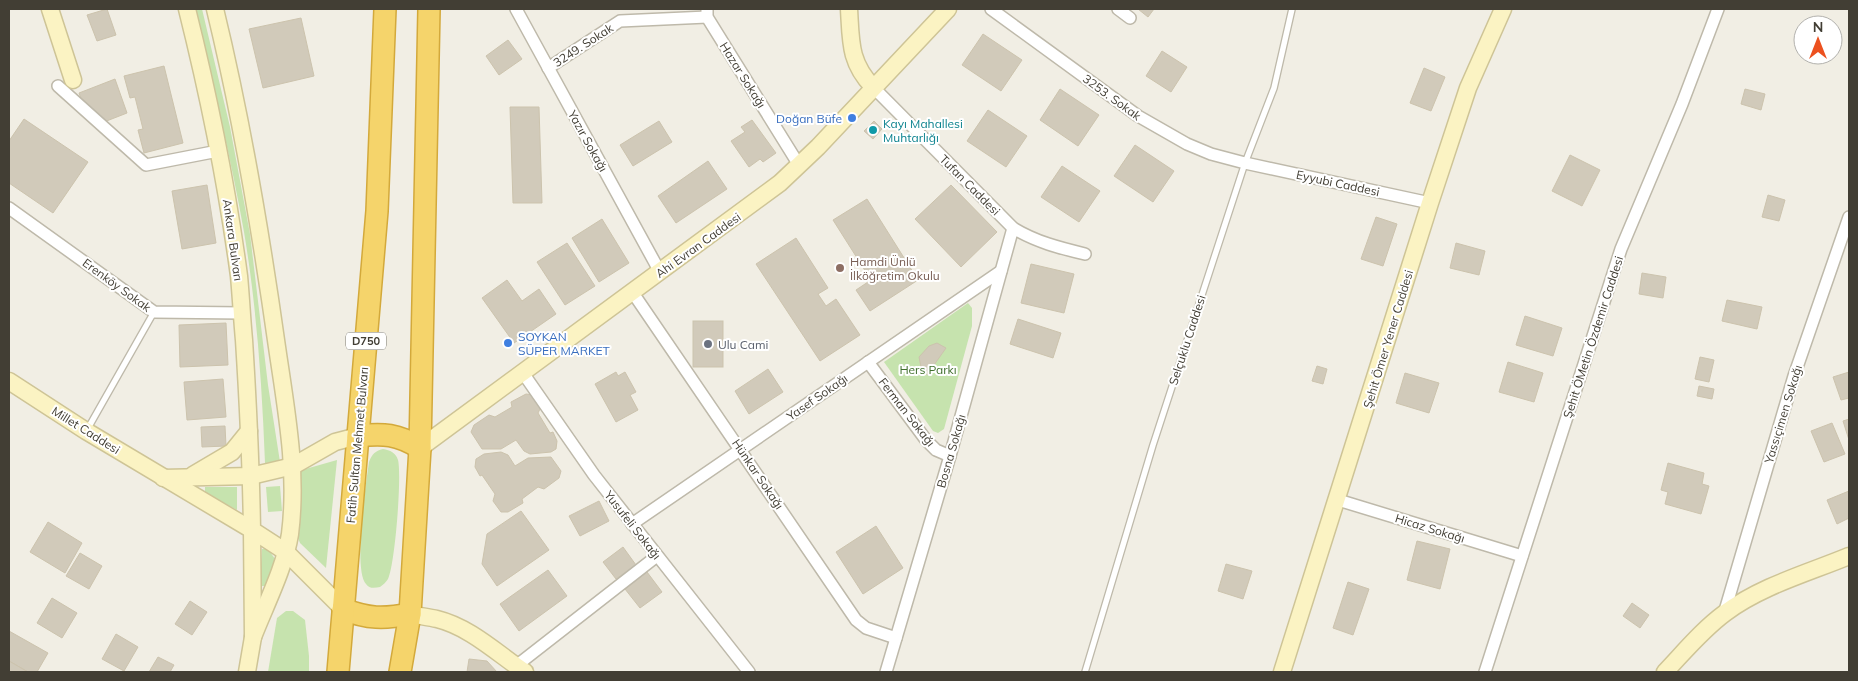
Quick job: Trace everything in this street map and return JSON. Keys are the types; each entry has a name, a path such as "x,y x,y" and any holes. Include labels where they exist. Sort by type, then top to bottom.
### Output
{"highway":[{"name":"Fatih Sultan Mehmet Bulvarı","path":"338,672 377,211 385,9"},
{"path":"400,672 410,614 420,448 429,9"},
{"path":"358,436 384,434 397,436 420,448"},
{"path":"343,609 366,617 377,618 410,614"}],"main road":[{"path":"50,9 65,83"},
{"name":"Ankara Bulvarı","path":"186,9 203,73 239,278 251,476 253,638 247,672"},
{"name":"Ankara Bulvarı","path":"214,9 244,138 272,310 293,466 291,518 286,552 253,638"},
{"path":"849,9 852,47 856,66 873,87"},
{"name":"Ahi Evran Caddesi","path":"420,448 759,200 799,165 948,9"},
{"name":"Şehit Ömer Yener Caddesi","path":"1282,672 1468,88 1504,9"},
{"name":"Millet Caddesi","path":"9,381 86,431 252,530"},
{"path":"190,477 232,452 249,431"},
{"path":"163,478 251,476 293,466 336,442 358,436"},
{"path":"252,530 286,552 343,609"},
{"path":"1665,672 1702,633 1724,614 1750,597 1849,556"},
{"path":"410,614 438,619 469,633 521,669"}],"street":[{"name":"Yazır Sokağı","path":"516,9 660,272"},
{"name":"3253. Sokak","path":"991,9 1138,116 1162,131 1186,144 1211,154 1245,163"},
{"path":"1118,9 1130,18"},
{"name":"Şehit ÖMetin Özdemir Caddesi","path":"1485,672 1621,250 1682,104 1717,9"},
{"name":"3249. Sokak","path":"548,68 620,15 707,13"},
{"name":"Hazar Sokağı","path":"707,13 799,165"},
{"path":"65,83 146,165 218,151"},
{"name":"Tufan Caddesi","path":"873,87 1013,228 1030,238 1085,254"},
{"name":"Eyyubi Caddesi","path":"1245,163 1430,203"},
{"name":"Erenköy Sokak","path":"9,208 154,312 242,313"},
{"name":"Yassıçimen Sokağı","path":"1724,614 1794,376 1849,217"},
{"name":"Bosna Sokağı","path":"886,672 950,456 1013,228"},
{"name":"Yasef Sokağı","path":"632,524 1001,271"},
{"name":"Hünkar Sokağı","path":"633,293 856,620 866,628 896,638"},
{"name":"Ferman Sokağı","path":"868,362 926,440 936,450 950,456"},
{"name":"Yusufeli Sokağı","path":"523,373 594,475 749,672"},
{"name":"Hicaz Sokağı","path":"1338,500 1522,556"},
{"path":"521,669 657,556"}],"lane":[{"name":"Selçuklu Caddesi","path":"1085,672 1132,510 1245,163 1274,88 1292,9"},
{"path":"86,431 154,312"}],"green space":[{"path":"196,9 202,9 230,127 250,234 268,385 280,462 265,463 258,348 249,261 233,176"},
{"name":"Hers Parkı","path":"968,303 972,308 972,326 944,429 938,433 933,431 884,362"},
{"path":"383,449 392,452 398,460 397,520 393,557 388,579 380,587 372,588 367,586 362,576 360,545 369,462 374,453"},
{"path":"337,460 326,568 300,543 298,538 300,474 302,470"},
{"path":"280,486 282,511 268,512 266,487"},
{"path":"205,487 237,487 237,510 205,493"},
{"path":"262,549 268,549 275,559 266,586 260,586"},
{"path":"286,611 293,611 305,620 309,672 268,672 277,618"}],"building":[{"path":"107,9 116,35 97,41 87,15"},
{"path":"1138,9 1154,9 1148,17"},
{"path":"301,18 314,76 263,88 249,29"},
{"path":"983,34 1022,60 1001,91 962,65"},
{"path":"508,40 522,59 499,75 486,56"},
{"path":"1162,51 1187,67 1171,92 1146,76"},
{"path":"164,66 183,143 144,153 138,130 143,129 135,97 130,98 124,76"},
{"path":"1424,68 1445,77 1431,111 1410,103"},
{"path":"115,79 127,113 104,122 94,114 87,104 83,104 79,93"},
{"path":"1060,89 1099,115 1078,146 1040,120"},
{"path":"1745,89 1765,94 1761,110 1741,104"},
{"path":"510,107 539,107 542,203 513,203"},
{"path":"988,110 1027,136 1006,167 967,141"},
{"path":"24,119 88,162 53,213 9,183 9,141"},
{"path":"752,120 776,153 763,162 760,159 749,167 731,141 745,132 741,127"},
{"path":"659,121 672,142 633,166 620,145"},
{"name":"Kayı Mahallesi Muhtarlığı","path":"874,121 882,129 873,139 864,131"},
{"path":"1135,145 1174,171 1153,202 1114,176"},
{"path":"1570,155 1600,170 1582,206 1552,191"},
{"path":"708,161 727,189 676,223 658,196"},
{"path":"1062,166 1100,191 1079,222 1041,197"},
{"path":"207,185 216,243 182,249 172,191"},
{"path":"951,185 997,232 961,267 915,219"},
{"path":"1768,195 1785,200 1779,221 1762,217"},
{"path":"867,199 918,280 870,311 856,290 871,280 833,220"},
{"path":"1376,217 1397,224 1383,266 1361,259"},
{"path":"602,219 629,263 599,282 572,238"},
{"path":"796,238 828,288 818,294 826,306 836,299 860,335 820,361 756,264"},
{"path":"567,243 595,286 565,305 537,262"},
{"path":"1456,243 1485,251 1479,275 1450,268"},
{"path":"1031,264 1074,274 1064,313 1021,303"},
{"path":"1642,273 1666,277 1663,298 1639,294"},
{"path":"507,280 522,301 539,289 556,314 514,343 482,298"},
{"path":"1727,300 1762,307 1757,329 1722,321"},
{"path":"1525,316 1562,328 1553,356 1516,345"},
{"path":"1018,319 1061,333 1053,358 1010,344"},
{"name":"Ulu Cami","path":"693,321 723,321 723,367 693,367"},
{"path":"226,323 228,365 180,367 179,325"},
{"path":"937,343 946,348 927,375 921,367 919,357 929,346"},
{"path":"1700,357 1714,360 1709,382 1695,379"},
{"path":"1508,362 1543,373 1534,402 1499,392"},
{"path":"1317,366 1327,369 1323,384 1312,381"},
{"path":"768,369 783,392 749,414 735,391"},
{"path":"616,372 618,376 625,372 636,392 630,395 638,410 616,422 595,384"},
{"path":"1849,372 1849,398 1841,400 1833,377"},
{"path":"1405,373 1439,383 1429,413 1396,403"},
{"path":"223,379 226,417 187,420 184,382"},
{"path":"1699,386 1714,389 1712,399 1697,396"},
{"path":"526,394 534,395 541,407 538,413 550,433 553,432 557,441 556,449 551,452 530,454 524,451 516,440 501,449 482,449 471,432 474,425 489,415 495,417 512,407 511,402"},
{"path":"1849,419 1849,440 1843,421"},
{"path":"1832,423 1845,454 1824,462 1811,431"},
{"path":"225,426 226,446 202,447 201,427"},
{"path":"501,452 508,455 515,466 528,458 551,457 561,471 559,478 544,489 538,487 522,499 523,503 508,512 501,512 493,501 495,494 475,467 476,459 484,454"},
{"path":"1668,463 1704,473 1702,484 1709,486 1701,514 1665,504 1668,492 1661,490"},
{"path":"1849,491 1849,518 1837,524 1827,500"},
{"path":"599,501 609,521 580,536 569,516"},
{"path":"521,511 549,550 497,586 482,564 487,534"},
{"path":"48,522 82,543 65,573 30,552"},
{"path":"876,526 903,568 863,594 836,552"},
{"path":"1417,541 1450,549 1440,589 1407,580"},
{"path":"623,547 636,565 616,579 603,562"},
{"path":"80,553 102,566 89,589 66,576"},
{"path":"1226,564 1252,571 1243,599 1218,591"},
{"path":"548,570 567,596 519,631 500,604"},
{"path":"647,572 662,592 640,608 625,589"},
{"path":"1348,582 1369,589 1353,635 1333,628"},
{"path":"52,598 77,613 62,638 37,623"},
{"path":"190,601 207,612 192,635 175,624"},
{"path":"1632,603 1649,615 1640,628 1623,616"},
{"path":"9,631 48,653 37,672 28,672 9,661"},
{"path":"116,634 138,647 124,671 102,659"},
{"path":"158,657 174,665 170,672 149,672"},
{"path":"469,659 487,661 497,672 467,672"},
{"path":"9,661 28,672 9,672"}],"place":[{"name":"Doğan Büfe","path":"852,118"},
{"name":"Kayı Mahallesi Muhtarlığı","path":"873,130"},
{"name":"Hamdi Ünlü İlköğretim Okulu","path":"840,268"},
{"name":"SOYKAN SÜPER MARKET","path":"508,343"},
{"name":"Ulu Cami","path":"708,344"}]}
